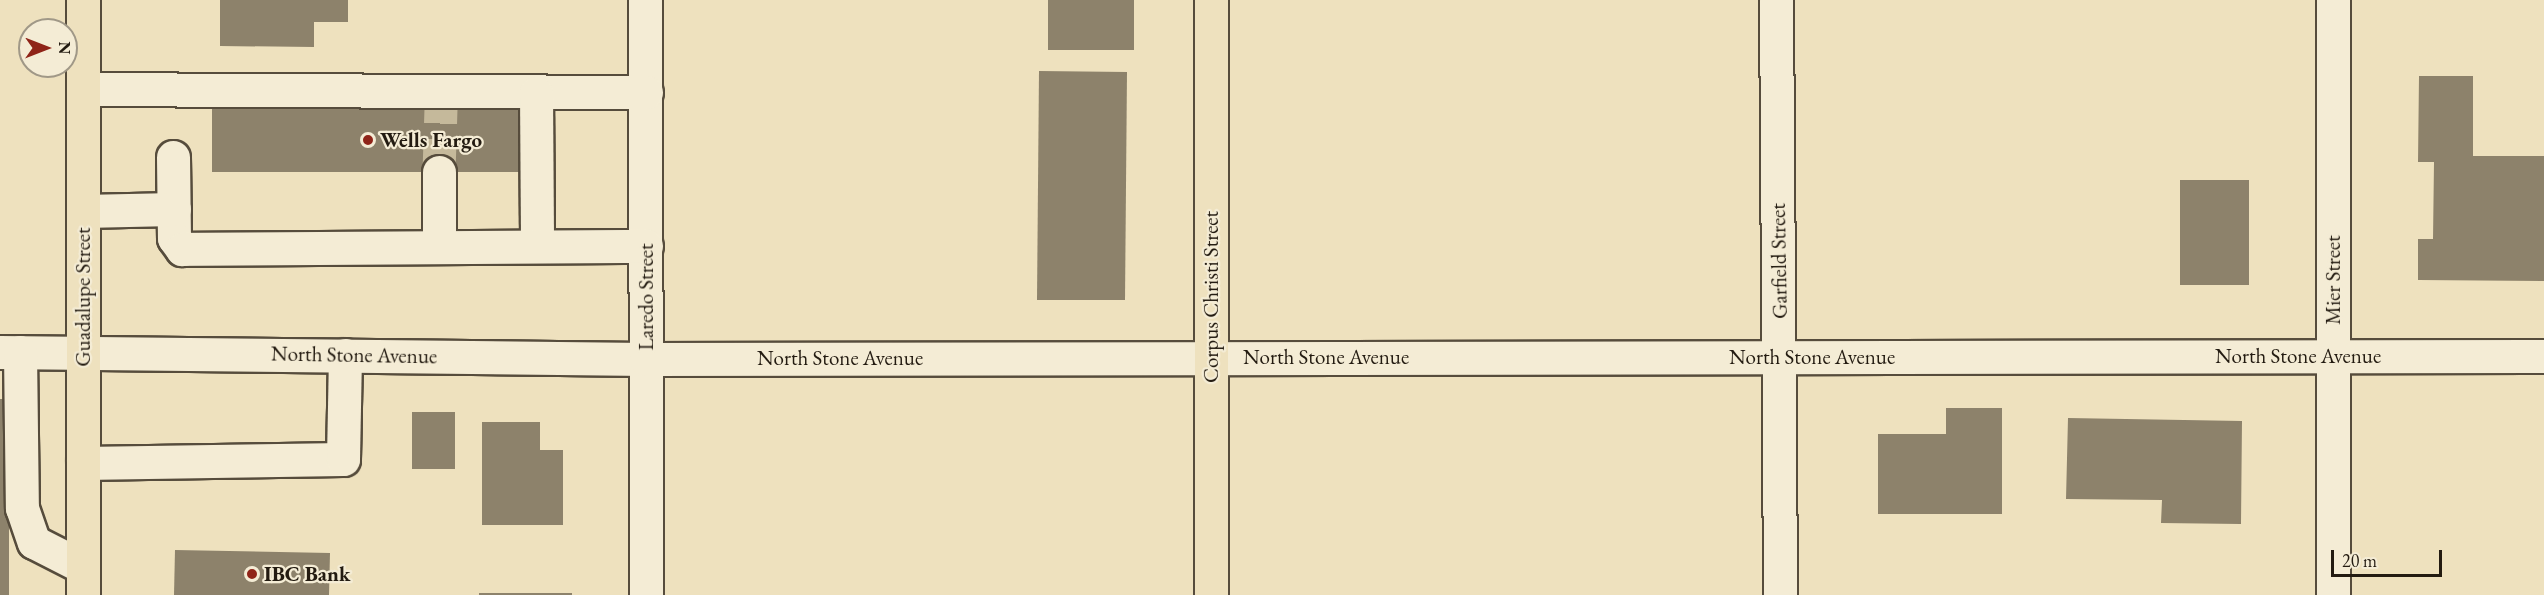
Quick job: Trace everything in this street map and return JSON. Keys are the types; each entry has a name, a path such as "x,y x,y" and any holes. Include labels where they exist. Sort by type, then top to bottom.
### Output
{"main road":[{"name":"Guadalupe Street","path":"83,0 83,581"},
{"name":"Corpus Christi Street","path":"1211,0 1211,595"}],"street":[{"name":"Laredo Street","path":"645,0 646,595"},
{"name":"Garfield Street","path":"1776,0 1780,595"},
{"name":"Mier Street","path":"2333,0 2333,595"},
{"path":"83,89 441,100 536,93 646,92"},
{"path":"536,93 537,246"},
{"path":"173,157 174,237 182,249 646,246"},
{"path":"439,172 439,247"},
{"path":"83,211 174,209"},
{"name":"North Stone Avenue","path":"10,352 83,351 646,359 2544,356"},
{"path":"10,352 22,508 34,542 83,581"},
{"path":"83,463 343,459 345,355"}],"building":[{"path":"220,0 348,0 348,22 314,22 314,47 220,46"},
{"path":"1048,0 1134,0 1134,50 1048,50"},
{"path":"1039,71 1127,72 1125,300 1037,300"},
{"path":"2419,76 2473,76 2473,156 2544,156 2544,281 2418,280 2418,239 2433,239 2434,162 2418,162"},
{"name":"Wells Fargo","path":"212,107 526,108 525,172 212,172"},
{"path":"2180,180 2249,180 2249,285 2180,285"},
{"path":"0,399 9,399 9,595 0,595"},
{"path":"1946,408 2002,408 2002,514 1878,514 1878,434 1946,434"},
{"path":"412,412 455,412 455,469 412,469"},
{"path":"2068,418 2242,421 2241,524 2161,523 2162,500 2066,499"},
{"path":"482,422 540,422 540,450 563,450 563,525 482,525"},
{"name":"IBC Bank","path":"175,550 330,553 329,595 174,595"},
{"path":"479,593 572,593 572,595 479,595"}],"tunnel":[{"path":"439,172 441,108"}],"place":[{"name":"Wells Fargo","path":"368,140"},
{"name":"IBC Bank","path":"252,574"}]}
